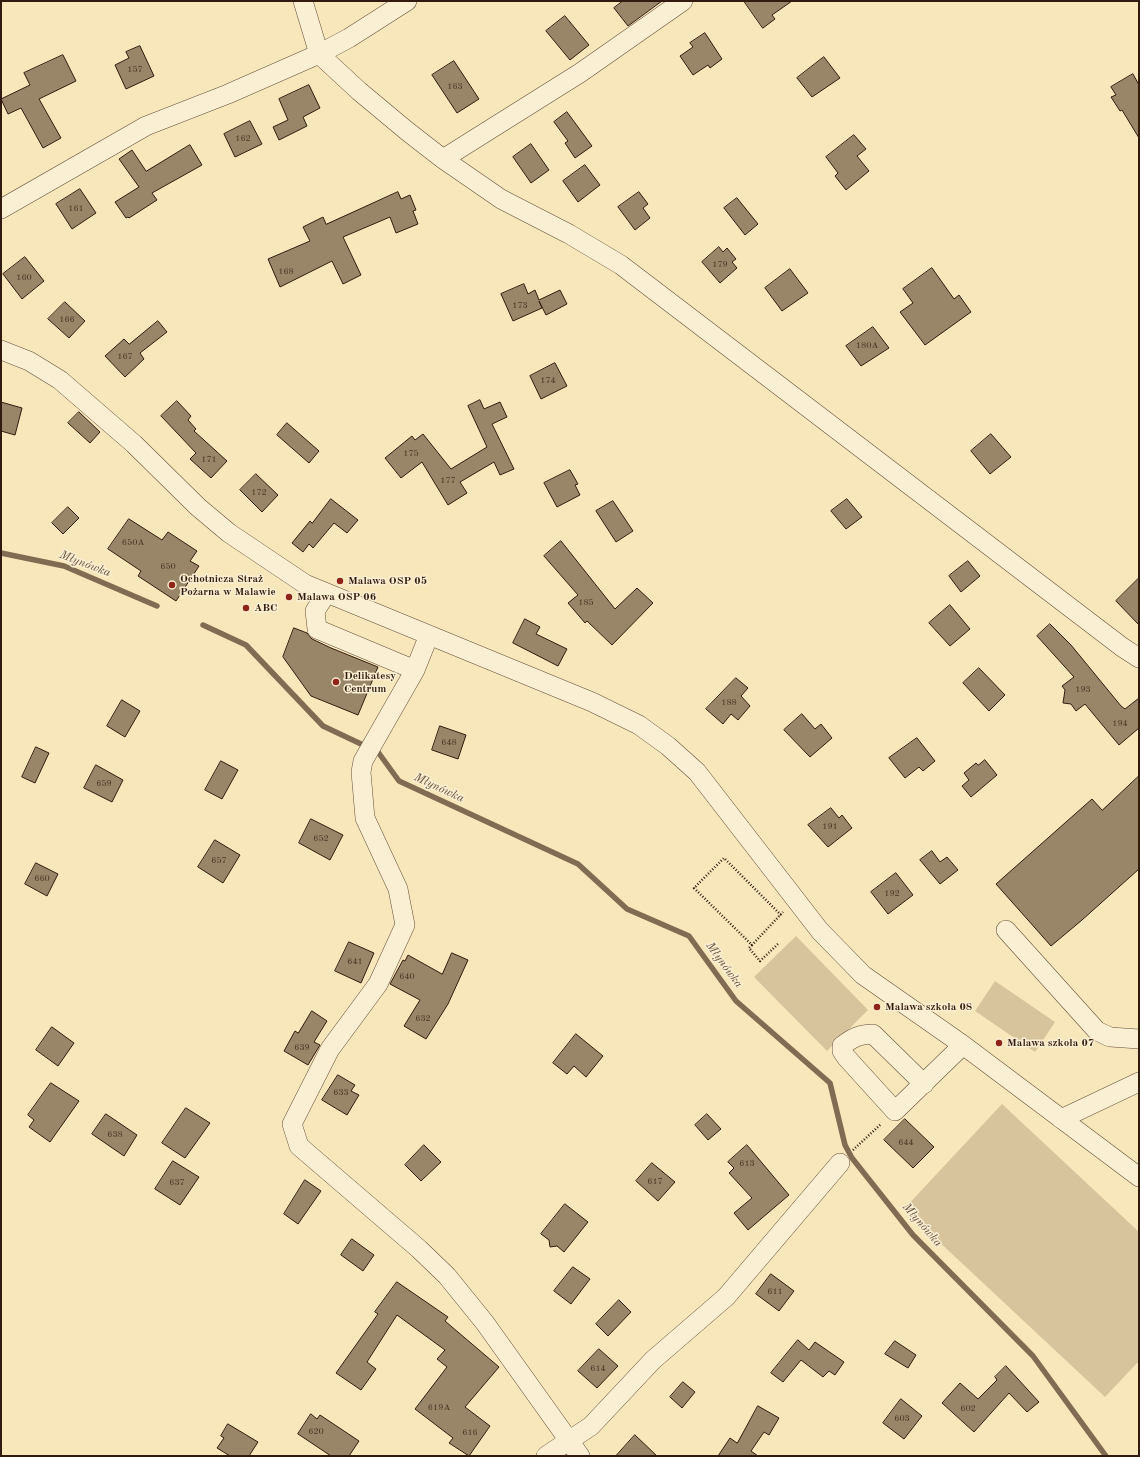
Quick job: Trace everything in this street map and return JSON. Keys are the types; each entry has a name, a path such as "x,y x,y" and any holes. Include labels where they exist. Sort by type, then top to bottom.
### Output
{"street":[{"path":"303,1 319,54 359,91 443,159 501,199 569,234 621,265 1139,658"},
{"path":"1,209 146,126 228,94 319,54 349,38 407,1"},
{"path":"443,159 580,73 683,1"},
{"path":"1,350 30,361 60,380 134,444 198,507 229,534 284,571 326,594 592,702 639,725 657,738 696,772 820,931 863,975 963,1045 1139,1177"},
{"path":"326,594 315,611 317,629 415,670"},
{"path":"429,635 415,670 363,761 361,772 365,818 398,889 405,925 378,984 330,1049 292,1124 299,1146 419,1249 447,1276 484,1323 580,1456"},
{"path":"1006,930 1097,1031 1110,1037 1139,1039"},
{"path":"924,1084 873,1034 863,1034 850,1040 842,1046 842,1051 846,1057 895,1111 924,1084 963,1045"},
{"path":"1061,1119 1139,1082"},
{"path":"546,1456 591,1426 654,1360 726,1297 840,1164"}],"path":[{"path":"752,945 694,888 724,858 781,915"},
{"path":"779,943 760,960 749,948 795,900"},
{"path":"857,1146 895,1111"}],"shaded area":[{"path":"796,936 868,1010 827,1051 754,977"},
{"path":"995,981 1055,1022 1035,1052 975,1011"},
{"path":"1002,1104 1139,1232 1139,1361 1105,1397 904,1209"}],"building":[{"path":"623,1 662,1 628,26 614,8"},
{"path":"744,1 792,1 772,15 775,19 763,28"},
{"path":"565,16 589,45 570,60 546,31"},
{"path":"705,33 722,59 710,68 708,65 693,75 680,56 693,47 690,43"},
{"path":"140,46 154,76 126,89 115,65 129,58 126,52"},
{"path":"63,55 76,81 39,99 61,138 43,148 21,108 8,114 1,99 30,85 24,73"},
{"path":"824,57 840,78 812,97 797,78"},
{"path":"454,61 479,99 457,113 432,75"},
{"path":"1133,74 1139,85 1139,138 1122,110 1120,111 1111,97 1116,95 1111,87"},
{"path":"309,85 320,108 303,117 307,126 279,140 273,127 288,120 279,99"},
{"path":"567,112 592,146 575,158 565,143 568,141 554,122"},
{"path":"250,121 262,144 235,157 224,134"},
{"path":"854,135 866,149 857,156 869,171 846,190 835,176 838,173 826,157"},
{"path":"531,144 549,170 531,183 513,157"},
{"path":"190,145 202,165 152,193 157,200 129,218 126,218 115,202 139,187 119,159 132,150 146,171"},
{"path":"585,165 600,185 578,202 563,181"},
{"path":"80,189 96,213 72,229 56,204"},
{"path":"398,192 401,199 410,195 416,210 413,211 418,224 396,233 390,217 343,237 361,275 343,284 332,261 280,287 268,259 310,241 303,227 323,217 326,224"},
{"path":"639,192 648,204 643,208 650,218 635,230 618,207"},
{"path":"737,198 758,224 745,235 724,208"},
{"path":"719,247 723,252 727,248 736,259 732,262 737,268 720,283 702,262"},
{"path":"25,257 44,281 22,299 3,274"},
{"path":"932,268 954,299 959,295 971,312 925,345 900,312 913,303 903,289"},
{"path":"790,269 808,293 782,311 765,288"},
{"path":"524,284 528,294 535,290 539,300 560,290 567,304 546,315 539,301 542,308 513,321 501,294"},
{"path":"65,302 85,321 69,338 48,319"},
{"path":"158,321 167,332 140,353 144,359 125,377 105,356 124,339 129,344"},
{"path":"873,327 889,348 861,366 846,346"},
{"path":"555,363 567,386 541,399 530,376"},
{"path":"480,400 484,409 500,402 507,417 492,424 514,469 500,475 494,462 460,482 467,493 448,505 422,462 401,478 385,458 412,436 415,440 423,434 451,469 487,447 468,406"},
{"path":"177,401 191,416 188,420 196,429 194,431 227,461 211,478 190,459 196,453 161,416"},
{"path":"1,402 22,408 15,435 1,431"},
{"path":"79,412 100,432 90,443 68,423"},
{"path":"287,423 319,451 309,463 277,435"},
{"path":"991,434 1011,457 990,474 971,451"},
{"path":"570,470 578,484 575,485 580,495 557,507 544,483"},
{"path":"256,474 278,495 262,512 240,490"},
{"path":"331,499 358,520 347,533 334,523 313,548 309,544 303,552 292,543 310,521 312,523"},
{"path":"847,499 862,517 846,529 831,511"},
{"path":"613,501 633,531 616,542 596,511"},
{"path":"68,507 79,518 63,534 52,523"},
{"path":"129,519 162,540 168,532 197,551 190,561 199,566 176,601 138,576 141,571 108,549"},
{"path":"561,541 615,609 637,588 653,603 612,645 587,621 585,623 568,603 578,595 544,556"},
{"path":"968,561 980,576 961,592 949,576"},
{"path":"1139,578 1139,625 1116,601"},
{"path":"950,605 970,629 950,646 929,623"},
{"path":"525,619 540,627 536,634 567,649 558,666 513,643"},
{"path":"1050,624 1071,645 1121,706 1125,709 1139,698 1139,728 1119,745 1085,704 1076,711 1071,704 1063,703 1065,690 1062,686 1074,677 1037,636"},
{"name":"Delikatesy Centrum","path":"294,628 307,633 312,639 331,648 378,667 358,715 311,696 283,657"},
{"path":"979,668 1005,695 989,711 963,683"},
{"path":"736,678 748,688 741,696 750,706 738,720 731,714 723,724 706,709"},
{"path":"122,700 140,711 125,737 107,726"},
{"path":"802,714 815,729 821,724 832,738 810,757 784,730"},
{"path":"440,726 466,735 458,759 432,750"},
{"path":"917,738 935,761 923,771 919,767 905,778 889,758"},
{"path":"36,747 49,753 35,783 22,777"},
{"path":"985,760 997,775 971,797 962,786 969,780 964,773 976,763 978,765"},
{"path":"221,761 238,770 222,799 205,790"},
{"path":"96,765 123,780 112,802 84,788"},
{"path":"1139,776 1139,869 1051,946 996,884 1092,799 1102,810"},
{"path":"831,808 839,818 842,815 852,828 828,847 808,825"},
{"path":"311,819 343,835 330,860 299,843"},
{"path":"215,840 240,855 223,883 198,867"},
{"path":"932,851 940,862 947,857 958,870 940,884 920,860"},
{"path":"36,863 58,874 47,896 25,884"},
{"path":"896,873 913,895 888,914 871,892"},
{"path":"349,942 374,953 361,983 335,971"},
{"path":"452,953 468,960 448,1004 426,1039 404,1026 420,1000 390,984 403,960 405,961 408,955 442,974"},
{"path":"312,1011 327,1021 314,1042 320,1045 308,1065 284,1051 295,1031 298,1033"},
{"path":"52,1027 74,1043 58,1066 36,1050"},
{"path":"576,1034 603,1056 586,1077 574,1066 567,1074 553,1063"},
{"path":"338,1075 355,1085 351,1091 359,1095 347,1115 322,1100"},
{"path":"51,1083 79,1101 50,1142 29,1127 34,1120 28,1115"},
{"path":"186,1108 210,1123 185,1158 162,1143"},
{"path":"106,1114 137,1135 124,1156 92,1134"},
{"path":"707,1114 721,1129 708,1140 695,1125"},
{"path":"905,1119 934,1147 913,1168 884,1140"},
{"path":"424,1145 441,1162 421,1181 405,1165"},
{"path":"747,1145 789,1195 748,1230 734,1213 752,1198 729,1173 734,1168 728,1162"},
{"path":"173,1161 199,1177 180,1205 155,1189"},
{"path":"652,1163 675,1182 658,1201 636,1181"},
{"path":"305,1180 321,1191 298,1224 284,1214"},
{"path":"565,1204 588,1222 564,1252 557,1246 550,1247 549,1240 541,1234"},
{"path":"352,1239 374,1255 363,1271 341,1255"},
{"path":"573,1267 590,1279 571,1304 554,1291"},
{"path":"771,1274 794,1291 779,1311 756,1294"},
{"path":"397,1282 448,1317 445,1321 499,1367 465,1407 490,1426 469,1456 449,1443 453,1438 415,1409 447,1367 437,1359 445,1350 397,1315 367,1362 376,1369 361,1390 336,1373 378,1314 375,1312"},
{"path":"619,1300 631,1312 608,1336 596,1324"},
{"path":"798,1340 809,1350 815,1342 844,1362 835,1375 829,1371 823,1377 801,1360 783,1382 771,1373"},
{"path":"895,1341 916,1355 908,1368 885,1354"},
{"path":"599,1349 618,1366 597,1388 578,1371"},
{"path":"1006,1366 1039,1402 1027,1412 1009,1393 974,1432 942,1403 960,1383 978,1399 997,1380 995,1377"},
{"path":"683,1382 695,1392 682,1408 670,1397"},
{"path":"901,1399 922,1416 904,1439 883,1423"},
{"path":"758,1406 779,1418 769,1435 764,1432 751,1451 758,1456 718,1456 730,1438 737,1443"},
{"path":"311,1414 317,1419 320,1415 359,1441 349,1456 331,1456 298,1434"},
{"path":"228,1424 258,1442 249,1456 230,1456 217,1448 224,1438 221,1436"},
{"path":"635,1435 657,1456 616,1456"}],"waterway":[{"name":"Młynówka","path":"1,553 64,566 157,606"},
{"name":"Młynówka","path":"203,625 246,645 323,726 378,752 399,781 578,864 627,909 689,936 736,1001 830,1083 845,1145 852,1158 913,1235 1033,1356 1106,1456"}],"place":[{"name":"Malawa OSP 05","path":"340,581"},
{"name":"Ochotnicza Straż Pożarna w Malawie","path":"172,585"},
{"name":"Malawa OSP 06","path":"289,597"},
{"name":"ABC","path":"246,608"},
{"name":"Delikatesy Centrum","path":"336,682"},
{"name":"Malawa szkoła 08","path":"877,1007"},
{"name":"Malawa szkoła 07","path":"999,1043"}]}
